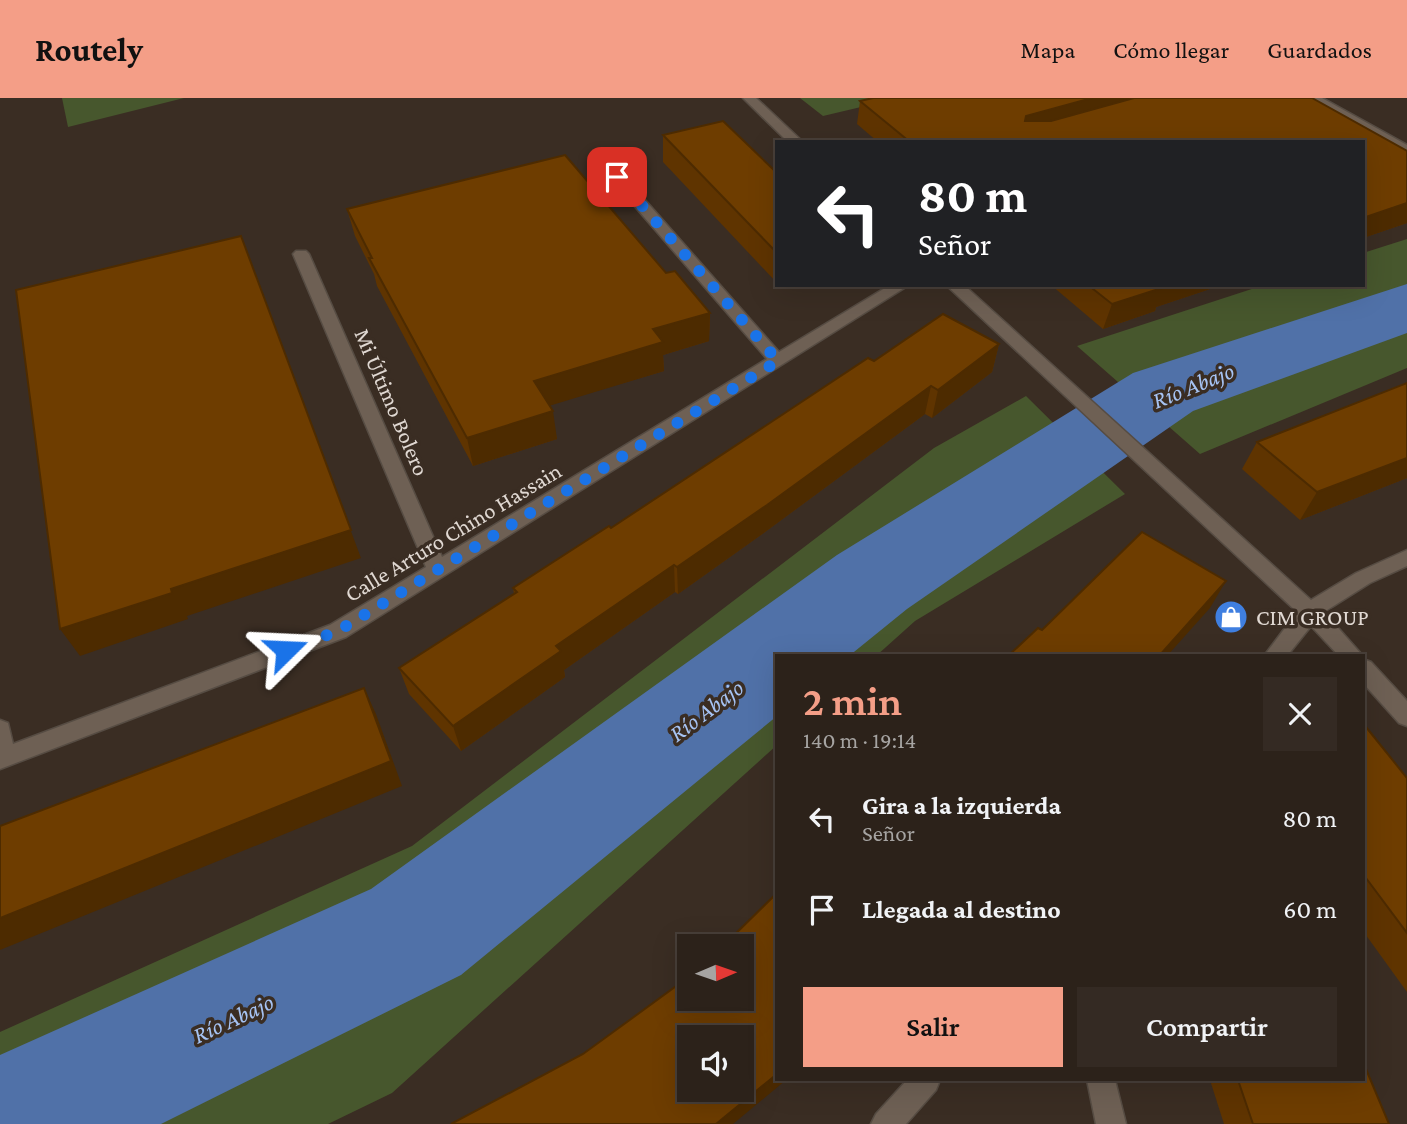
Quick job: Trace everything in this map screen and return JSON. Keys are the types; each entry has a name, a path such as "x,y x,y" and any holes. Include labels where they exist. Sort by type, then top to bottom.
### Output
{"street":[{"path":"749,98 794,140"},
{"path":"1313,98 1407,150"},
{"path":"617,177 778,361"},
{"name":"Mi Último Bolero","path":"301,254 438,570"},
{"name":"Calle Arturo Chino Hassain","path":"1,759 338,631 898,287"},
{"path":"956,287 1310,611 1350,654"},
{"path":"1277,654 1310,611 1363,578 1407,557"},
{"path":"1365,670 1407,716"},
{"path":"0,730 1,759"},
{"path":"886,1124 925,1081"},
{"path":"1101,1081 1111,1124"}],"green space":[{"path":"62,98 184,98 68,127"},
{"path":"800,98 899,98 823,116"},
{"path":"1407,239 1407,368 1200,454 1077,346 1258,287 1365,287 1365,252"},
{"path":"1026,396 1125,494 915,621 878,654 775,654 775,747 392,1093 328,1124 0,1124 0,1032 412,846 934,448"}],"building":[{"path":"873,98 1092,98 1026,116 1025,121 1051,121 1134,98 1312,98 1407,151 1407,203 1365,217 1365,140 908,140 860,101"},
{"path":"723,121 775,171 775,251 663,135"},
{"path":"565,155 666,273 675,271 710,313 653,329 663,342 534,381 553,411 467,438 369,258 372,258 347,209"},
{"path":"241,236 351,530 171,589 172,593 60,629 16,290"},
{"path":"1091,287 1165,287 1112,304"},
{"path":"943,314 999,344 938,390 931,386 767,505 556,646 561,651 453,726 399,668 517,592 513,588 609,526 611,528 868,358 874,361"},
{"path":"1407,383 1407,458 1317,492 1257,442"},
{"path":"1142,532 1226,581 1161,654 1010,654 1038,628 1042,630"},
{"path":"364,688 391,761 0,918 0,826"},
{"path":"1365,727 1407,778 1407,933 1365,877"},
{"path":"775,895 775,1076 754,1093 754,1025 677,1025 677,1102 743,1102 716,1124 451,1124 583,1054 677,985 677,1012 754,1012 754,934 735,934"},
{"path":"1365,1067 1389,1124 1253,1124 1238,1081 1365,1081"}],"waterway":[{"name":"Río Abajo","path":"778,654 872,582 1163,392 1407,307"},
{"name":"Río Abajo","path":"9,1124 416,932 775,656"}],"place":[{"name":"CIM GROUP","path":"1231,617"}],"route":[{"path":"286,650 338,631 778,361 617,177"}]}
